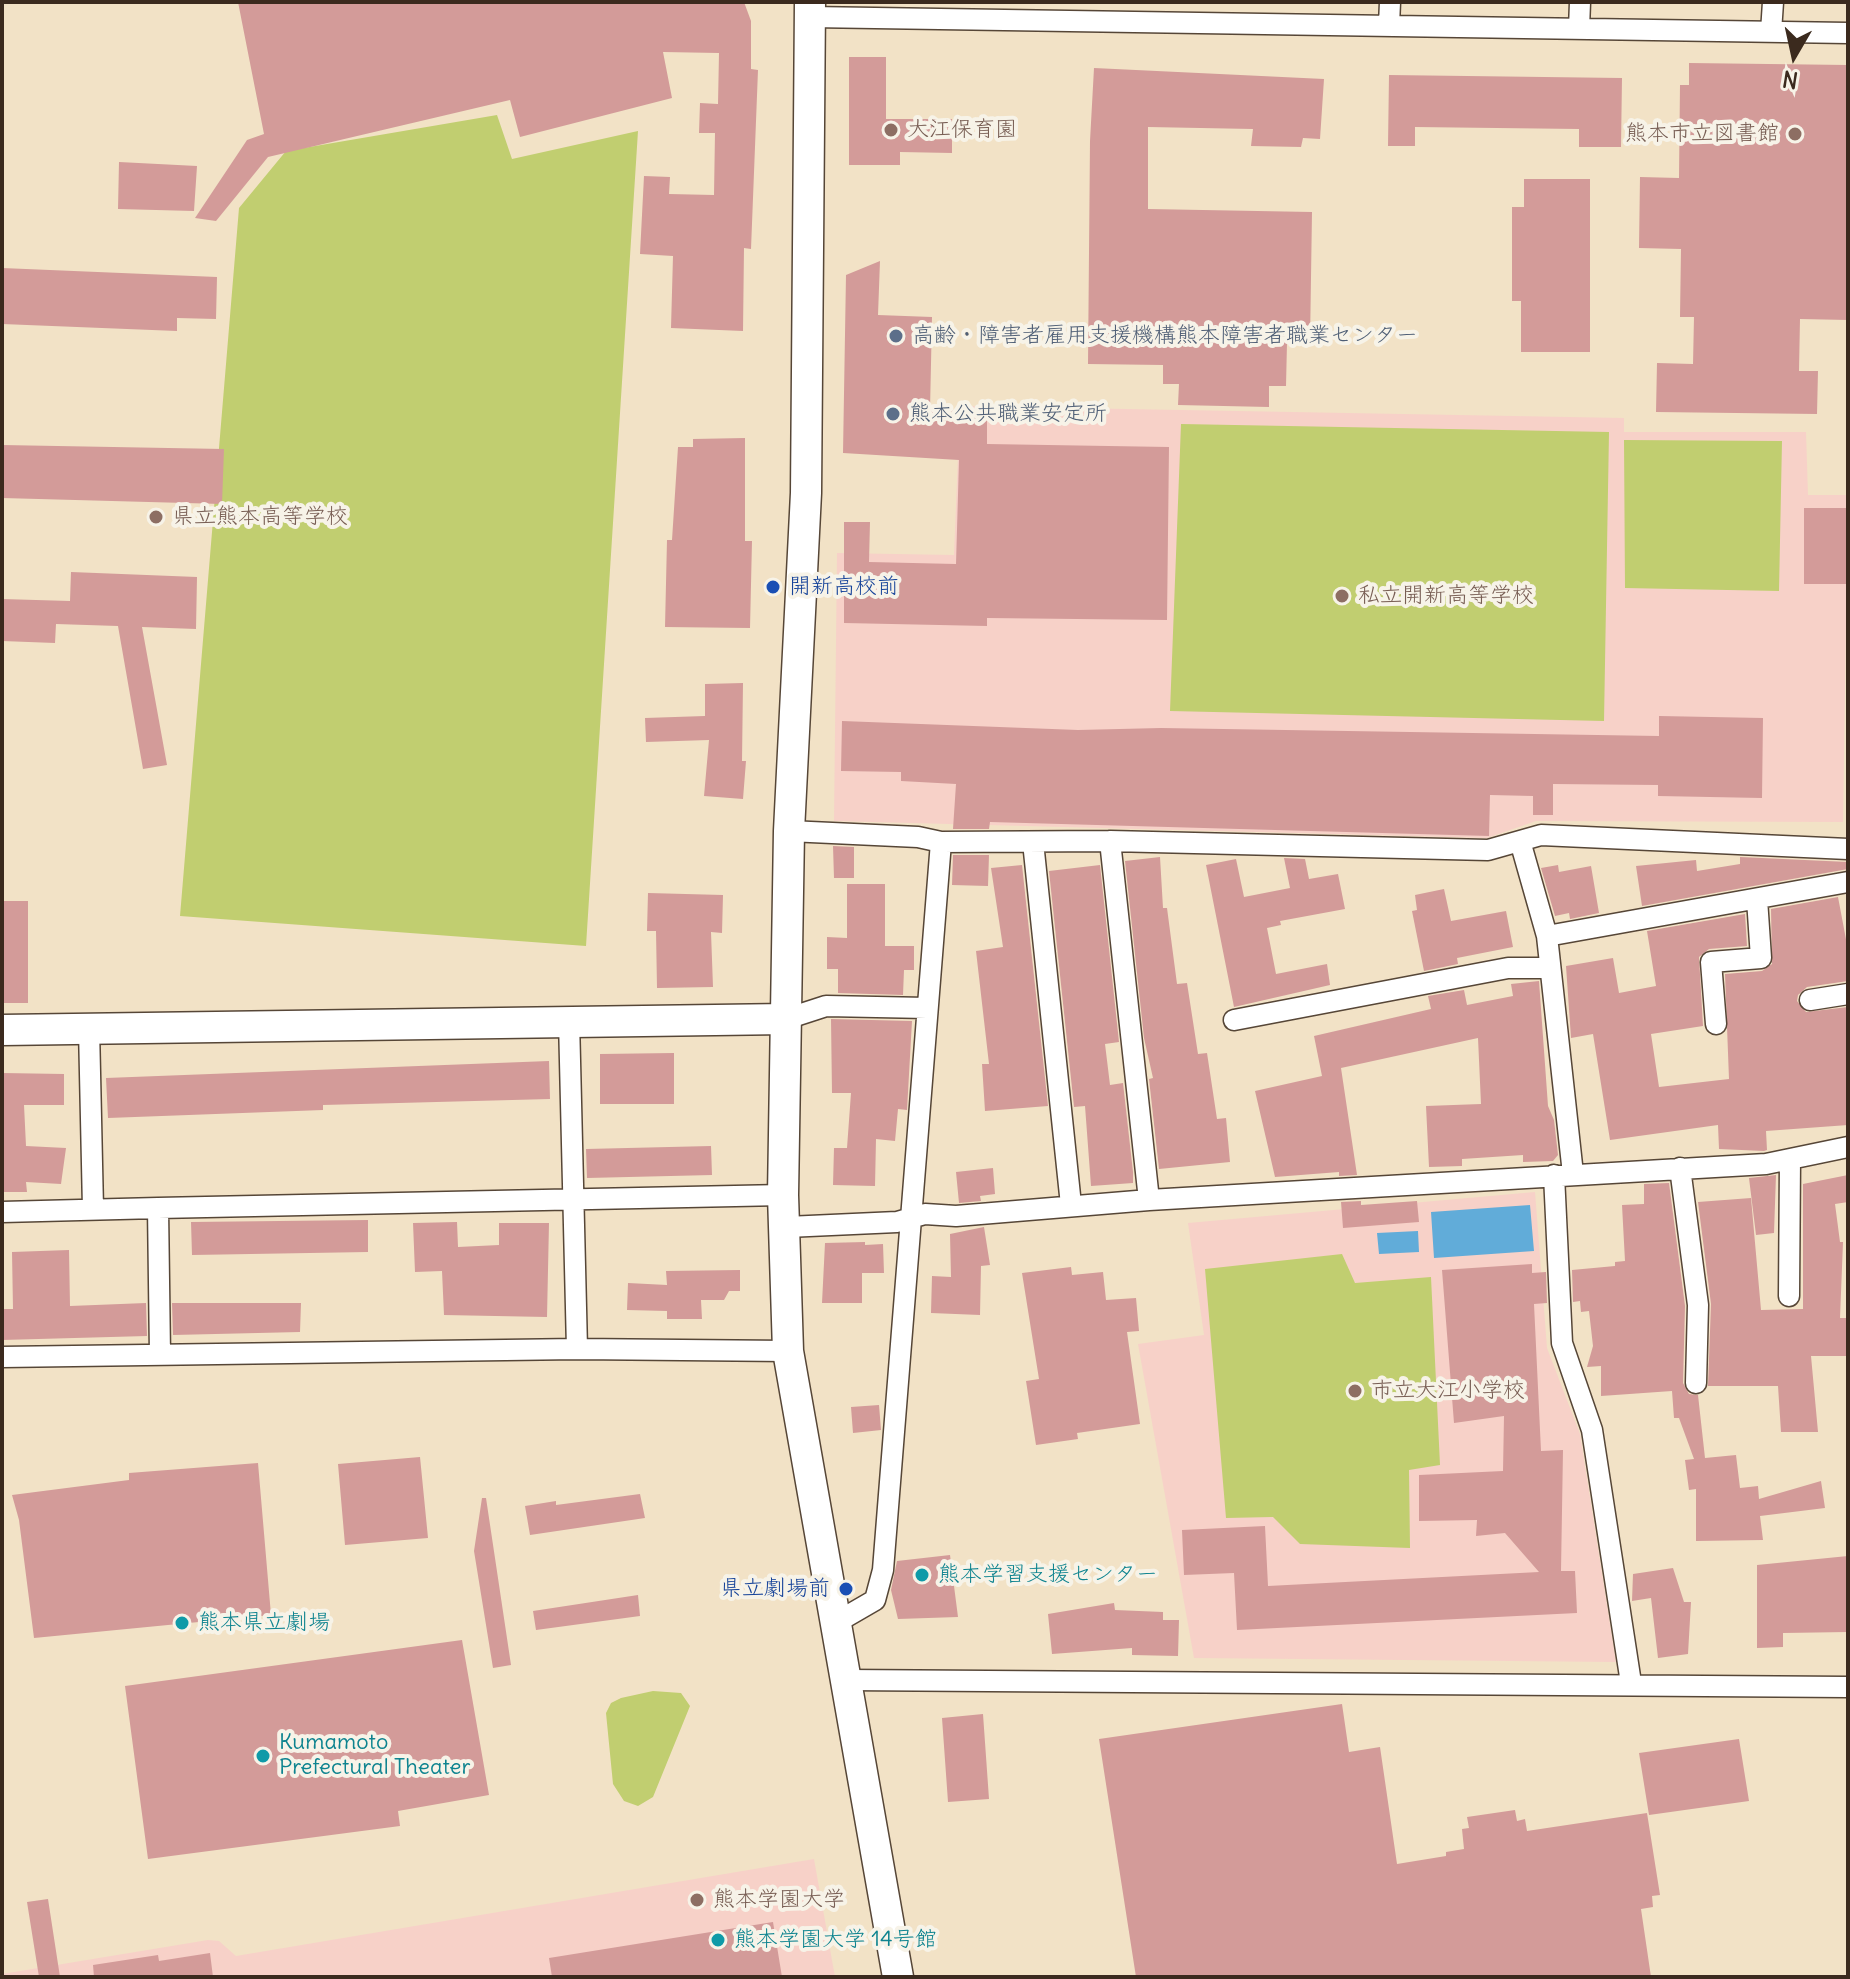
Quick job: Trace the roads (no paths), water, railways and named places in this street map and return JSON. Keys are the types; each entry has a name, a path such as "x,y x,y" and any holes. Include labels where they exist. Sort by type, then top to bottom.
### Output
{"street":[{"path":"1389,25 1390,2"},
{"path":"1579,29 1580,2"},
{"path":"1771,32 1773,2"},
{"path":"898,1977 788,1351 787,1227 783,1195 789,831 806,493 810,10 1100,11 1389,25 1848,33"},
{"path":"789,831 918,837 941,842 1110,841 1488,850 1541,835 1848,849"},
{"path":"1110,841 1149,1200"},
{"path":"1520,841 1547,936 1550,968 1564,1174 1562,1343 1592,1430 1631,1683"},
{"path":"837,1622 875,1600 883,1570 941,842"},
{"path":"1033,842 1071,1205"},
{"path":"1547,936 1848,882"},
{"path":"1716,1024 1711,962 1761,958 1757,899"},
{"path":"1234,1020 1508,968 1550,968"},
{"path":"1810,1000 1848,994"},
{"path":"2,1030 786,1019 826,1006 927,1008"},
{"path":"569,1020 577,1349"},
{"path":"89,1028 93,1209"},
{"path":"787,1227 897,1222 910,1217 1071,1205 1766,1164 1848,1147"},
{"path":"1789,1296 1790,1159"},
{"path":"1680,1168 1698,1305 1696,1383"},
{"path":"2,1212 573,1197 783,1195"},
{"path":"158,1208 160,1355"},
{"path":"2,1357 577,1349 788,1351"},
{"path":"845,1680 1631,1683 1848,1687"}],"water":[{"path":"1530,1205 1534,1251 1434,1258 1431,1212"},
{"path":"1418,1231 1419,1252 1379,1254 1377,1233"}],"place":[{"name":"大江保育園","path":"891,130"},
{"name":"熊本市立図書館","path":"1795,134"},
{"name":"高齢・障害者雇用支援機構熊本障害者職業センター","path":"896,336"},
{"name":"熊本公共職業安定所","path":"893,414"},
{"name":"県立熊本高等学校","path":"156,517"},
{"name":"開新高校前","path":"773,587"},
{"name":"私立開新高等学校","path":"1342,596"},
{"name":"市立大江小学校","path":"1355,1391"},
{"name":"熊本学習支援センター","path":"922,1575"},
{"name":"県立劇場前","path":"846,1589"},
{"name":"熊本県立劇場","path":"182,1623"},
{"name":"Kumamoto Prefectural Theater","path":"263,1756"},
{"name":"熊本学園大学","path":"697,1900"},
{"name":"熊本学園大学 14号館","path":"718,1940"}]}
